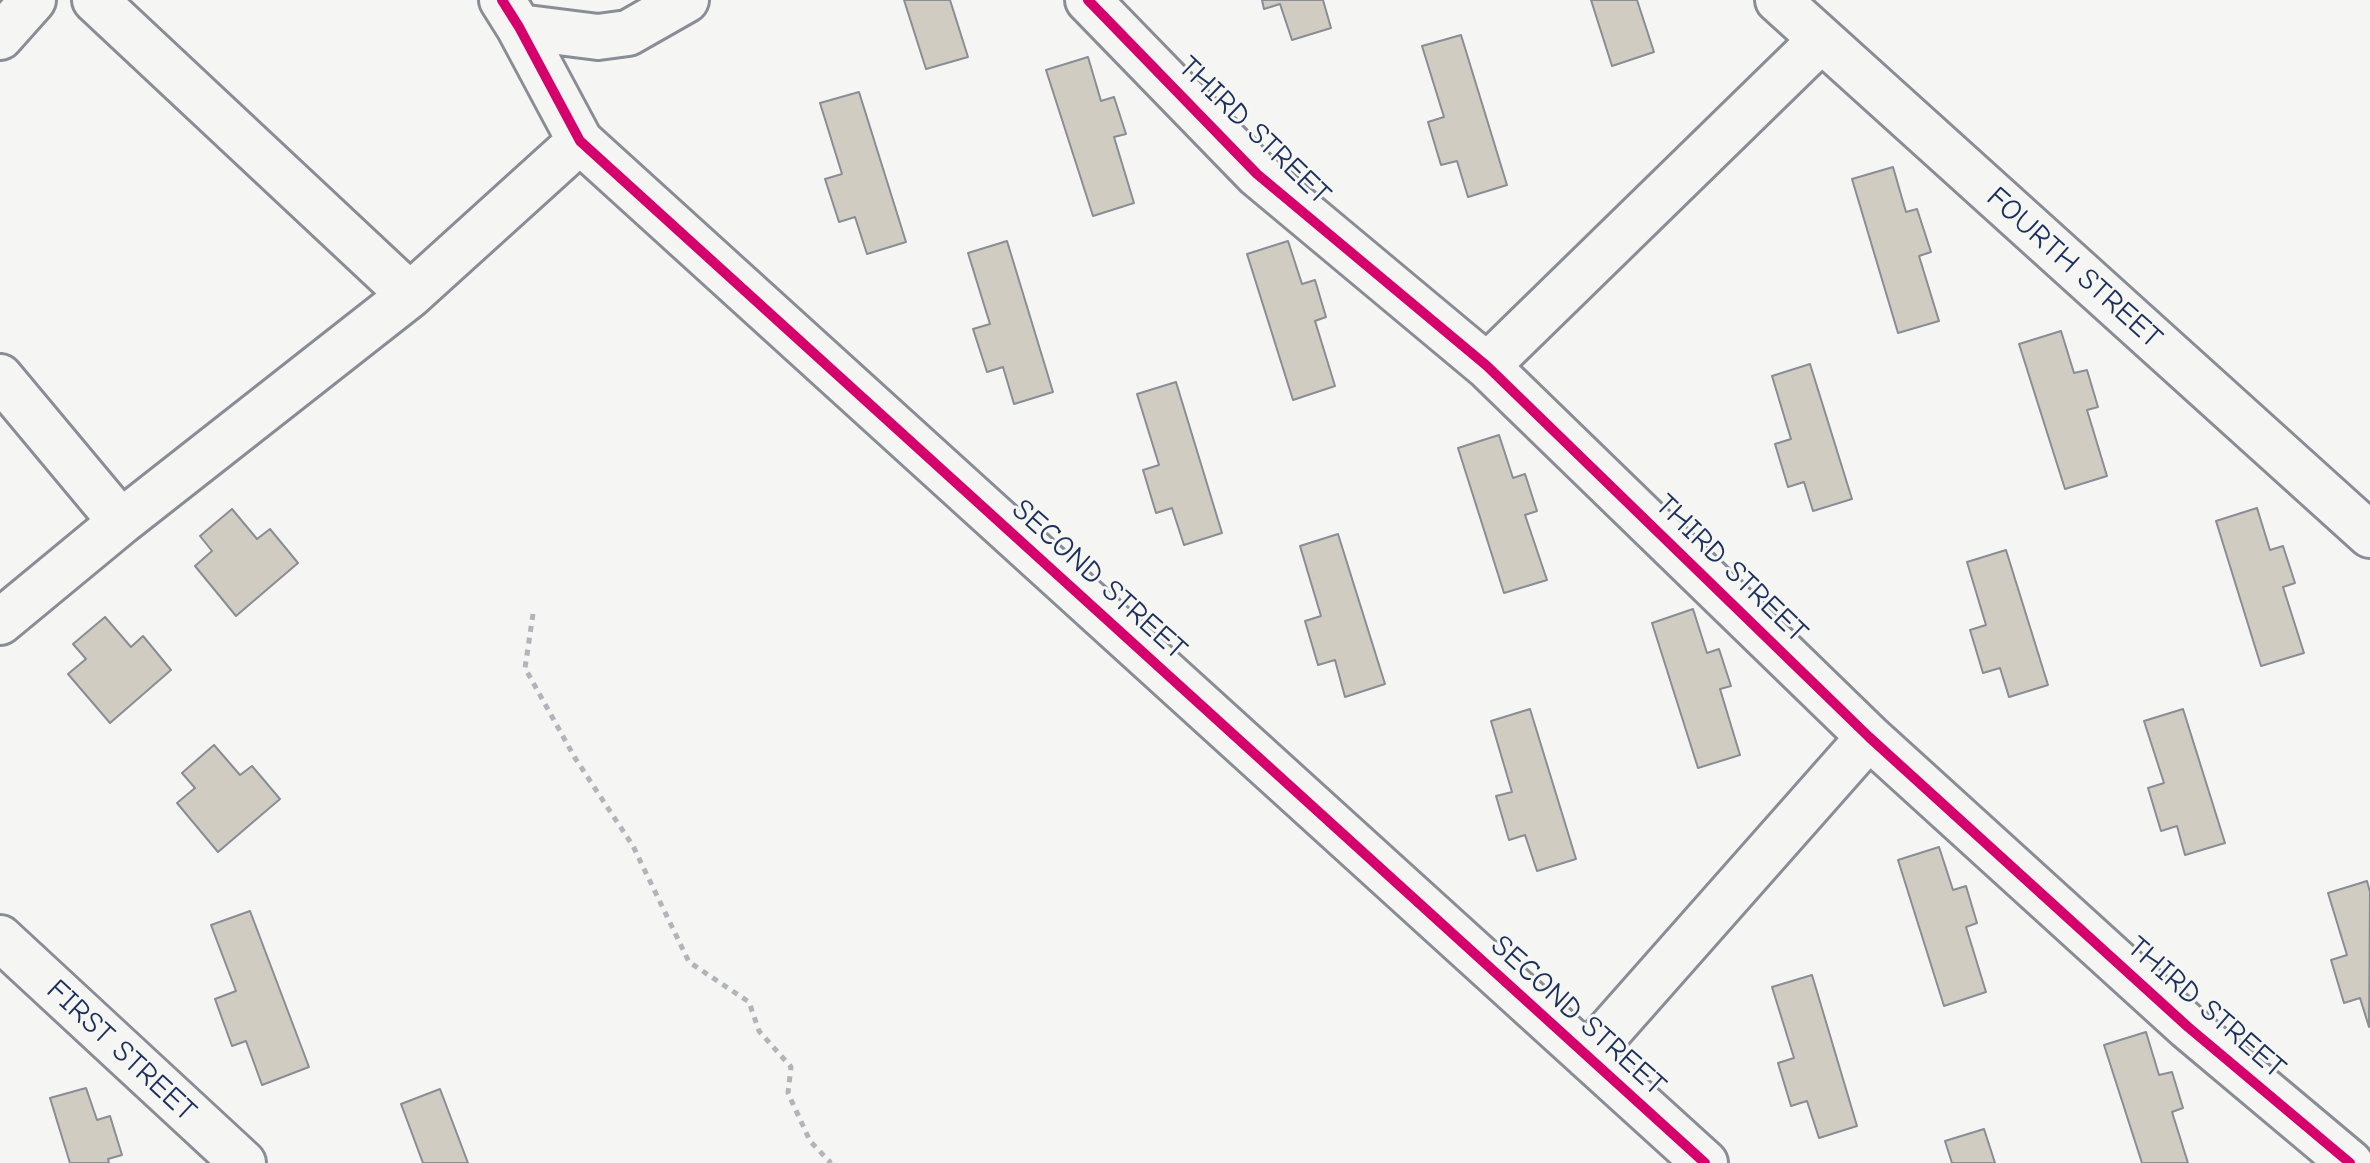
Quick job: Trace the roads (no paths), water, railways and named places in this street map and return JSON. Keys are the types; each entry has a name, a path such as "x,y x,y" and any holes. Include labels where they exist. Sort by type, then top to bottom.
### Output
{"street":[{"path":"0,37 33,0"},
{"path":"95,0 410,295"},
{"path":"510,14 598,37 628,33 686,0"},
{"name":"THIRD STREET","path":"1088,0 1257,174 1487,366 1869,737 2176,1016 2350,1163"},
{"name":"FOURTH STREET","path":"1778,0 2370,535"},
{"name":"SECOND STREET","path":"510,14 580,141 1705,1163"},
{"path":"1487,366 1821,40"},
{"path":"0,622 121,522 410,295 580,141"},
{"path":"0,377 121,522"},
{"path":"1587,1056 1869,737"},
{"name":"FIRST STREET","path":"0,938 243,1163"}]}
